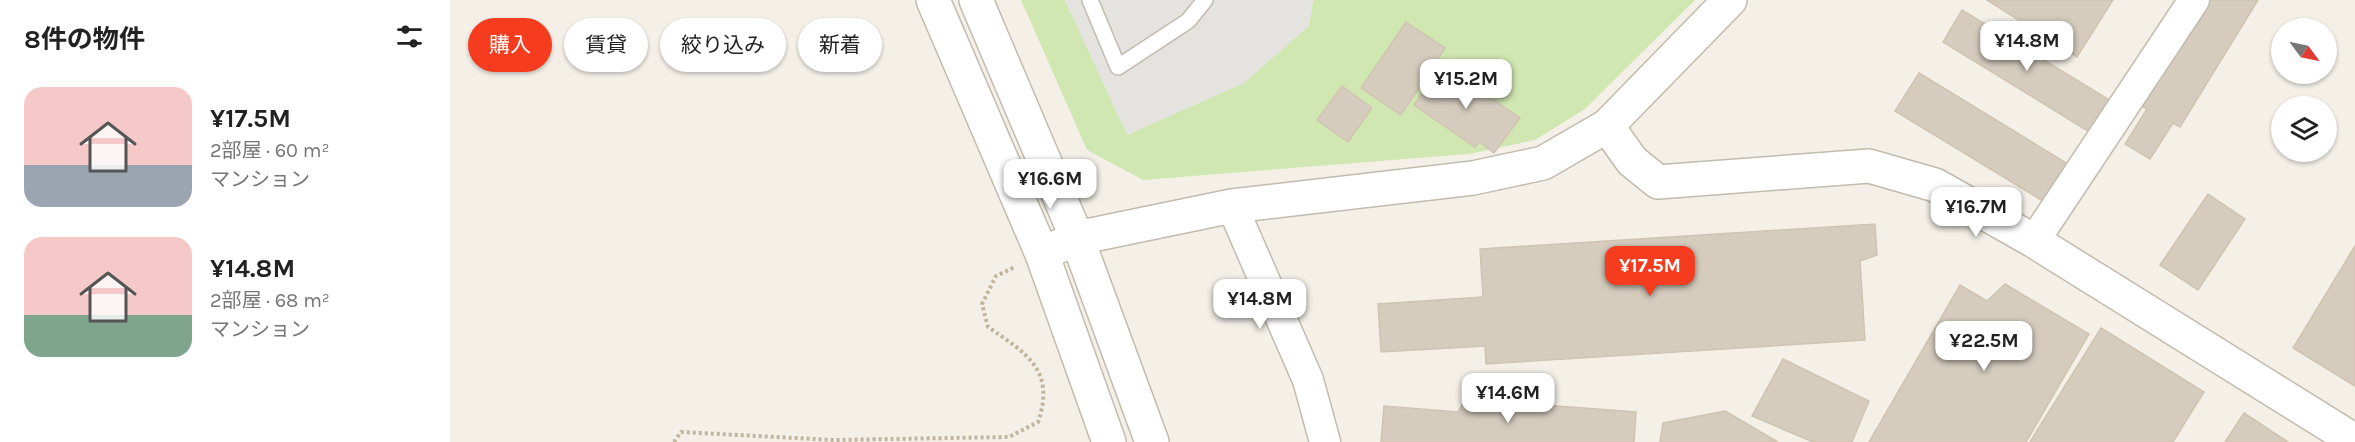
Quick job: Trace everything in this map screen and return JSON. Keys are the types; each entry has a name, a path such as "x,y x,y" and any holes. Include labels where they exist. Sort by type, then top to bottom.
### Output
{"street":[{"path":"933,0 1042,255 1109,442"},
{"path":"976,0 1077,238 1152,442"},
{"path":"1042,255 1077,238 1232,206 1485,176 1543,163 1606,126 1730,0"},
{"path":"2034,242 2194,0"},
{"path":"1606,126 1632,161 1658,182 1869,166 1935,185 2034,242 2355,441"},
{"path":"1232,206 1308,380 1325,442"}],"lane":[{"path":"1090,0 1118,67 1188,21 1205,0"}],"path":[{"path":"674,442 681,432 834,440 1009,436 1038,422 1044,406 1042,379 1026,352 988,327 982,304 996,276 1042,255"}],"green space":[{"path":"1021,0 1065,0 1128,135 1309,26 1313,0 1695,0 1585,109 1535,140 1469,154 1143,180 1087,150"}],"shaded area":[{"path":"1065,0 1313,0 1309,26 1244,83 1127,135"}],"building":[{"path":"1987,0 2113,0 2077,57"},
{"path":"2205,0 2258,0 2180,127 2173,123 2150,159 2125,144 2147,109 2140,105"},
{"path":"1962,10 2111,101 2091,133 1943,42"},
{"path":"1406,22 1445,48 1401,115 1361,88"},
{"path":"1442,65 1520,118 1494,153 1479,142 1475,147 1414,105"},
{"path":"1919,73 2068,164 2043,201 1895,111"},
{"path":"1342,86 1372,108 1348,142 1317,120"},
{"path":"2208,194 2245,219 2198,290 2160,265"},
{"path":"1875,224 1877,255 1860,261 1865,340 1486,364 1485,346 1381,352 1378,304 1483,297 1480,249"},
{"path":"2355,246 2355,386 2293,348"},
{"path":"2005,284 2089,334 2026,442 1869,442 1960,285 1987,301"},
{"path":"2101,328 2204,392 2173,442 2030,442"},
{"path":"1783,359 1869,401 1852,442 1813,442 1752,416"},
{"path":"1465,399 1636,412 1634,442 1381,442 1384,406 1458,412"},
{"path":"1725,411 1778,442 1660,442 1663,423"},
{"path":"2244,413 2288,442 2225,442"}]}
